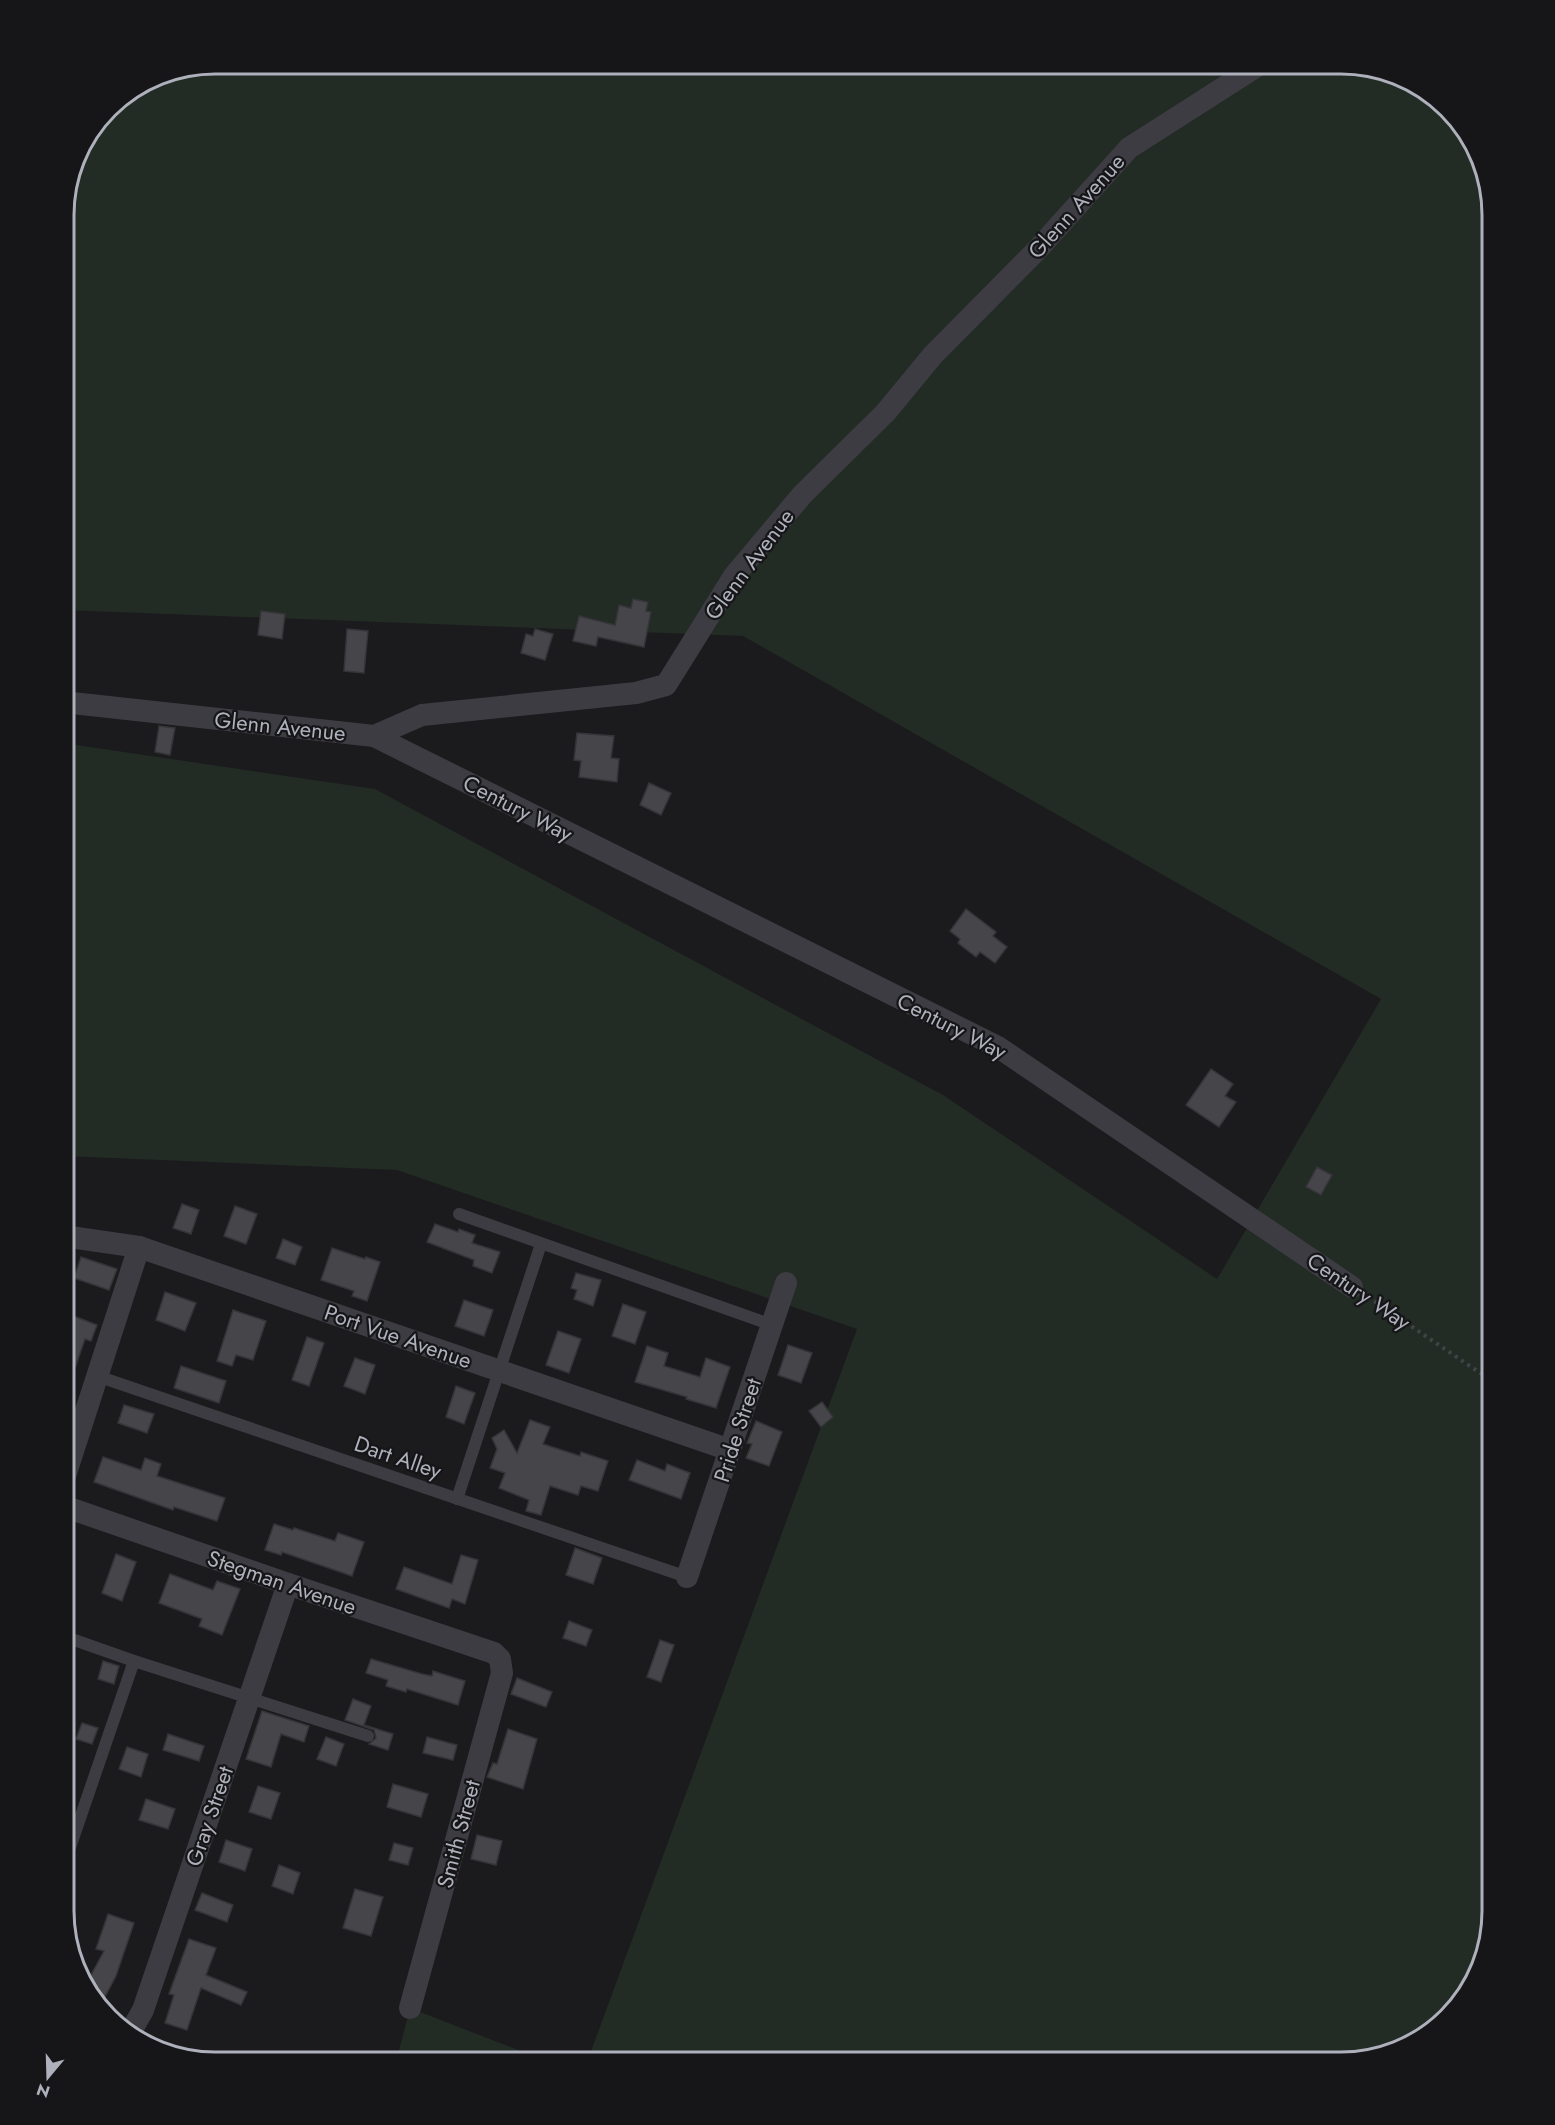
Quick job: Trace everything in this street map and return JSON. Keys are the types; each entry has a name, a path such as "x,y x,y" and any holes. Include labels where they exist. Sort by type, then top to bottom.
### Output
{"street":[{"name":"Glenn Avenue","path":"74,703 374,736 422,716 636,693 666,685 734,576 802,495 886,412 933,356 1037,250 1130,148 1245,74"},
{"name":"Century Way","path":"374,736 998,1047 1352,1287"},
{"name":"Port Vue Avenue","path":"74,1237 139,1246 730,1450"},
{"path":"74,1448 139,1246"},
{"name":"Pride Street","path":"687,1577 786,1282"},
{"name":"Stegman Avenue","path":"74,1510 494,1653 500,1659"},
{"name":"Gray Street","path":"138,2028 288,1584"},
{"name":"Smith Street","path":"410,2008 502,1673 500,1659"}],"lane":[{"path":"459,1214 772,1325"},
{"path":"457,1499 541,1244"},
{"name":"Dart Alley","path":"97,1376 687,1577"},
{"path":"74,1640 368,1736"},
{"path":"74,1836 134,1661"}],"path":[{"name":"Century Way","path":"1352,1287 1482,1374"}],"shaded area":[{"path":"214,73 1350,74 1377,78 1411,92 1440,115 1463,144 1477,178 1482,214 1482,1911 1477,1947 1463,1981 1440,2010 1411,2033 1395,2041 1377,2047 1341,2052 591,2051 857,1329 397,1170 74,1156 74,745 375,789 943,1095 1217,1279 1381,999 743,636 74,610 74,205 78,178 84,160 108,121 136,97 160,84 187,76"},
{"path":"410,2008 521,2051 399,2051"}],"building":[{"path":"633,599 648,602 646,611 651,612 644,647 598,637 596,646 573,641 579,616 615,625 619,605 631,608"},
{"path":"261,611 285,614 282,639 258,635"},
{"path":"347,629 368,631 364,673 344,671"},
{"path":"535,629 553,634 545,660 521,653 526,634 533,636"},
{"path":"159,726 175,728 170,755 155,752"},
{"path":"577,733 614,736 611,758 619,759 617,782 579,777 581,761 574,760"},
{"path":"649,783 671,793 661,815 640,805"},
{"path":"966,909 996,932 993,936 1007,947 995,963 980,952 976,957 958,943 960,939 950,931"},
{"path":"1211,1069 1233,1084 1225,1096 1236,1102 1219,1127 1186,1105"},
{"path":"1317,1167 1332,1175 1321,1195 1306,1187"},
{"path":"182,1204 199,1210 191,1234 173,1228"},
{"path":"235,1206 257,1214 246,1244 224,1236"},
{"path":"435,1224 475,1235 472,1243 500,1252 492,1273 473,1266 474,1260 427,1242"},
{"path":"283,1239 302,1247 295,1265 276,1258"},
{"path":"332,1248 380,1262 367,1301 352,1296 354,1291 321,1280"},
{"path":"81,1257 117,1269 109,1290 74,1278"},
{"path":"576,1273 601,1280 593,1306 574,1299 577,1290 571,1288"},
{"path":"165,1292 196,1303 185,1331 156,1320"},
{"path":"464,1300 493,1310 484,1336 455,1326"},
{"path":"623,1304 646,1312 635,1344 612,1336"},
{"path":"233,1310 266,1321 253,1360 236,1355 232,1366 217,1361"},
{"path":"74,1316 97,1325 91,1341 85,1339 74,1371"},
{"path":"558,1331 581,1339 569,1373 546,1365"},
{"path":"307,1337 324,1343 309,1386 292,1380"},
{"path":"788,1345 812,1353 801,1383 778,1375"},
{"path":"647,1346 668,1353 664,1366 700,1377 706,1358 730,1367 716,1408 635,1382"},
{"path":"355,1358 375,1365 365,1394 344,1386"},
{"path":"181,1366 226,1381 219,1403 174,1388"},
{"path":"456,1386 475,1393 464,1424 446,1417"},
{"path":"822,1402 833,1417 821,1427 809,1411"},
{"path":"124,1405 154,1414 147,1433 118,1423"},
{"path":"530,1420 550,1427 543,1444 580,1456 581,1452 608,1461 598,1491 581,1486 578,1495 550,1486 541,1515 526,1511 529,1500 499,1488 505,1473 490,1468 497,1449 492,1438 504,1430 517,1453"},
{"path":"756,1421 782,1432 769,1466 746,1458 752,1444 747,1443"},
{"path":"103,1457 141,1470 145,1458 161,1464 157,1476 225,1498 217,1521 174,1507 173,1510 94,1482"},
{"path":"637,1460 665,1471 667,1464 690,1473 681,1499 629,1480"},
{"path":"274,1524 335,1541 338,1533 364,1542 352,1576 282,1552 281,1555 265,1550"},
{"path":"575,1548 602,1558 593,1584 566,1575"},
{"path":"116,1554 136,1562 122,1601 102,1593"},
{"path":"461,1555 478,1560 465,1604 452,1599 449,1608 396,1589 404,1567 452,1584"},
{"path":"170,1574 213,1590 217,1581 240,1589 222,1635 199,1626 202,1619 159,1603"},
{"path":"569,1621 592,1630 586,1646 563,1638"},
{"path":"660,1640 674,1645 661,1682 647,1677"},
{"path":"371,1659 422,1674 432,1676 433,1671 465,1681 458,1705 407,1689 406,1692 386,1686 388,1680 366,1673"},
{"path":"103,1661 119,1666 114,1684 98,1679"},
{"path":"517,1678 552,1692 546,1707 511,1694"},
{"path":"353,1699 371,1706 364,1725 393,1734 388,1750 369,1744 376,1738 374,1730 345,1720"},
{"path":"262,1711 309,1726 304,1742 281,1734 271,1767 246,1759"},
{"path":"82,1723 98,1728 92,1744 76,1739"},
{"path":"508,1729 537,1739 523,1789 487,1777 493,1763 497,1764"},
{"path":"168,1734 204,1746 199,1761 163,1750"},
{"path":"326,1737 344,1744 336,1766 317,1759"},
{"path":"427,1737 457,1745 453,1760 423,1753"},
{"path":"127,1747 148,1754 141,1777 119,1769"},
{"path":"393,1784 428,1794 421,1817 387,1807"},
{"path":"258,1786 280,1793 271,1819 249,1812"},
{"path":"146,1799 175,1809 168,1829 139,1820"},
{"path":"477,1835 502,1841 496,1865 471,1859"},
{"path":"226,1840 252,1849 245,1871 219,1862"},
{"path":"394,1843 413,1848 408,1865 389,1860"},
{"path":"279,1865 300,1873 293,1894 272,1886"},
{"path":"355,1889 383,1897 371,1936 343,1928"},
{"path":"202,1893 233,1905 227,1922 195,1910"},
{"path":"108,1914 134,1923 116,1976 104,1998 90,1977 104,1951 96,1949"},
{"path":"189,1939 216,1948 206,1975 247,1992 241,2005 201,1988 187,2030 165,2023 174,1995 169,1994"}]}
